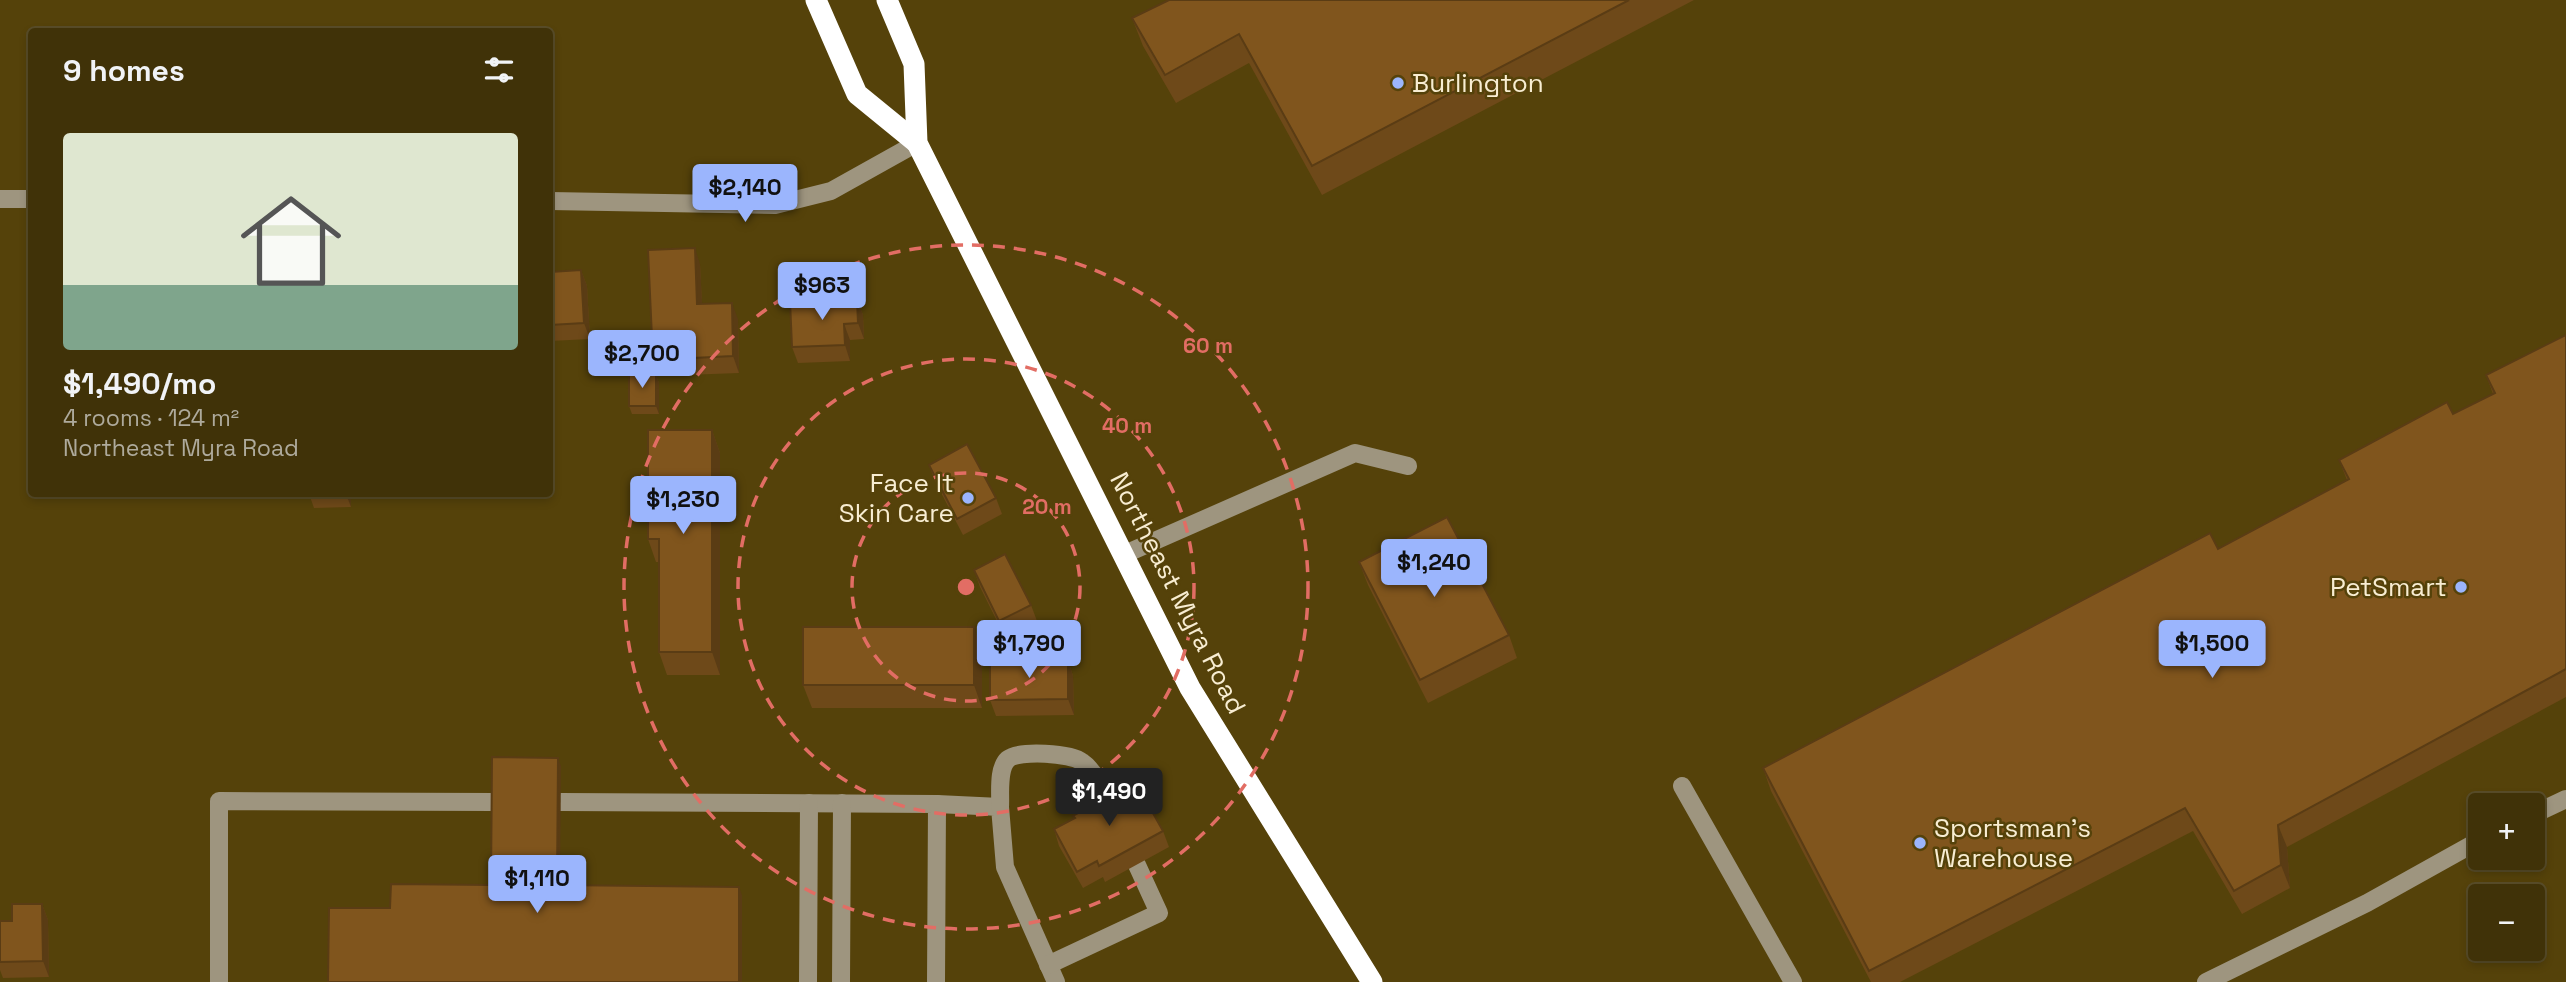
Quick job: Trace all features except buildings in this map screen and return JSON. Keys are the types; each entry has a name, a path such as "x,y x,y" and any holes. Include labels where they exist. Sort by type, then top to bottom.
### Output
{"highway":[{"name":"Northeast Myra Road","path":"816,0 857,94 917,143 1190,688 1372,982"},
{"name":"Northeast Myra Road","path":"887,0 914,64 917,143"}],"street":[{"path":"553,201 775,205 831,191 917,143"},
{"path":"0,200 28,199"},
{"path":"1125,554 1355,453 1408,466"},
{"path":"1112,813 1096,777 1082,761 1068,756 1023,754 1009,759 1002,768 1000,807 1005,867 1052,974 1158,913 1136,865"},
{"path":"1682,786 1793,982"},
{"path":"2545,809 2566,799"},
{"path":"219,982 219,801 495,802"},
{"path":"560,802 937,804 1000,807"},
{"path":"808,803 808,982"},
{"path":"841,982 842,803"},
{"path":"936,982 937,804"},
{"path":"2206,982 2367,903 2468,848"}],"place":[{"name":"Burlington","path":"1398,83"},
{"name":"Face It Skin Care","path":"968,498"},
{"name":"PetSmart","path":"2461,587"},
{"name":"Sportsman's Warehouse","path":"1920,843"}]}
